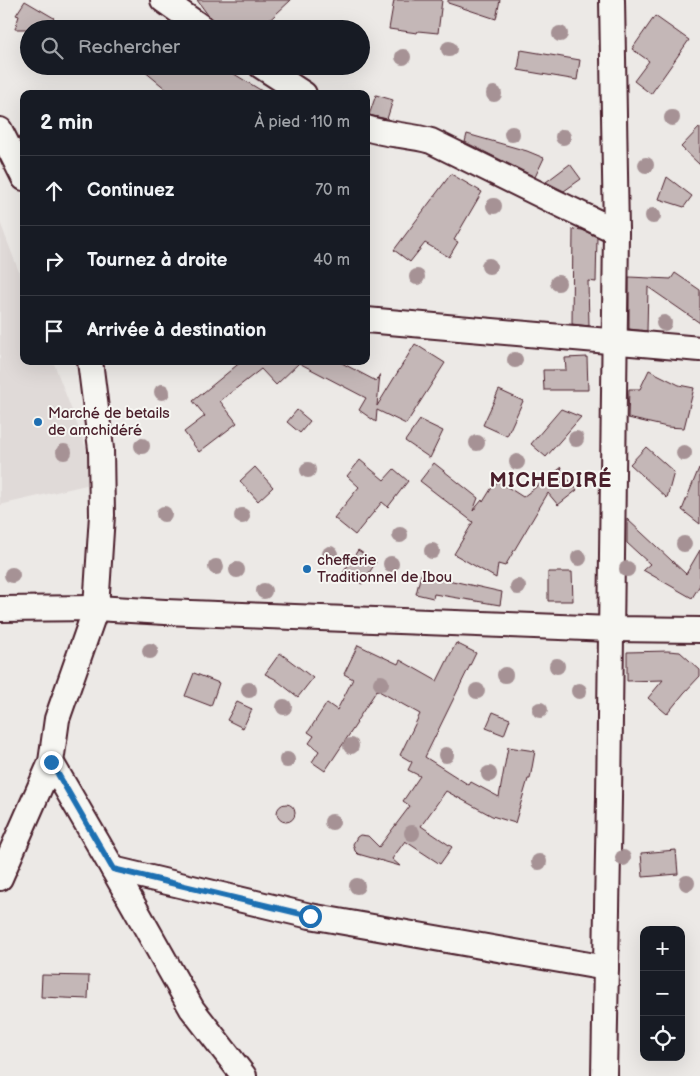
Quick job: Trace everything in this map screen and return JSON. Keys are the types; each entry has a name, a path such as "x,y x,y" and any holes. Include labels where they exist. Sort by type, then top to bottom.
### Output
{"street":[{"path":"163,0 191,20"},
{"path":"604,1076 610,798 616,230 612,0"},
{"path":"275,75 298,90"},
{"path":"370,129 419,137 431,141 616,230"},
{"path":"0,130 20,170"},
{"path":"370,320 700,349"},
{"path":"0,878 51,762 57,718 96,608 102,515 101,449 90,365"},
{"path":"0,609 96,608 611,629 700,630"},
{"path":"51,762 192,1009 244,1076"},
{"path":"113,869 310,916 606,968"}],"shaded area":[{"name":"Marché de betails de amchidéré","path":"0,222 20,274 20,365 55,365 99,482 0,505"}],"building":[{"path":"197,0 291,0 270,20 213,20"},
{"path":"394,0 442,0 438,33 418,31 417,33 389,29"},
{"path":"448,0 500,0 496,19 448,3"},
{"path":"25,1 54,18 53,20 20,20 20,29 15,29 19,16 16,15"},
{"path":"655,16 689,40 651,94 634,81 649,61 632,49"},
{"path":"521,50 580,60 577,80 518,70"},
{"path":"149,75 236,75 260,90 167,90"},
{"path":"376,95 393,100 387,119 370,115"},
{"path":"700,127 700,165 681,147"},
{"path":"467,134 527,151 544,158 535,177 465,142"},
{"path":"570,164 581,179 564,191 546,182"},
{"path":"451,174 482,192 454,240 458,242 449,257 425,243 410,262 394,250"},
{"path":"667,177 692,196 684,207 659,199"},
{"path":"573,229 583,230 597,237 596,282 588,281 589,326 572,324"},
{"path":"675,273 700,290 700,323 648,287 647,331 629,329 629,277 671,279"},
{"path":"415,344 445,363 406,424 377,410 376,422 359,410 366,398 303,365 346,365 376,381 380,374 377,406"},
{"path":"587,357 588,390 544,390 543,370 566,370 565,358"},
{"path":"237,365 297,365 276,385 261,369 220,401 237,423 199,452 184,432 205,416 193,401"},
{"path":"649,370 679,385 694,388 684,428 667,427 628,418 629,389 640,389"},
{"path":"499,390 523,401 507,436 483,425"},
{"path":"561,409 581,417 546,457 531,444"},
{"path":"297,410 310,421 300,433 287,422"},
{"path":"420,420 443,431 430,458 405,441"},
{"path":"646,447 674,472 667,498 630,464"},
{"path":"360,460 384,480 394,469 408,481 388,507 382,502 355,535 334,518 359,487 347,476"},
{"path":"434,463 478,498 473,511 482,500 483,502 498,481 523,497 562,467 561,470 577,490 558,505 548,493 505,566 498,564 496,578 454,554 473,522 420,481"},
{"path":"255,467 273,487 258,501 240,481"},
{"path":"700,468 700,524 682,510"},
{"path":"627,519 686,574 700,550 700,585 692,598 643,570 650,564 627,543"},
{"path":"358,550 376,562 362,584 343,573"},
{"path":"548,572 572,572 573,601 548,601"},
{"path":"421,574 502,592 500,605 434,594 433,598 416,594"},
{"path":"456,643 476,653 425,757 469,785 471,782 499,797 508,747 535,751 530,779 528,779 515,823 492,816 446,791 421,826 452,847 440,864 405,841 392,859 400,866 358,854 353,844 357,837 360,835 368,836 379,847 410,806 403,801 420,776 408,770 412,762 400,755 420,714 377,690 325,771 312,762 319,751 309,743 314,736 308,732 327,703 337,710 353,679 344,674 358,645 398,664 400,660 437,681"},
{"path":"627,652 680,652 700,670 700,676 667,714 648,698 663,680 627,681"},
{"path":"280,653 313,678 298,697 275,679 265,674"},
{"path":"194,673 219,683 211,706 185,696"},
{"path":"237,702 252,709 243,728 227,720"},
{"path":"493,712 510,719 504,735 486,728"},
{"path":"286,804 292,807 295,813 292,819 286,822 280,819 277,813 280,807"},
{"path":"676,850 678,874 643,877 641,853"},
{"path":"42,975 89,976 88,999 41,997"}],"place":[{"name":"Marché de betails de amchidéré","path":"38,422"},
{"name":"chefferie Traditionnel de Ibou","path":"307,569"}],"district":[{"name":"MICHEDIRÉ","path":"551,480"}],"route":[{"path":"51,762 113,869 310,916"}]}
